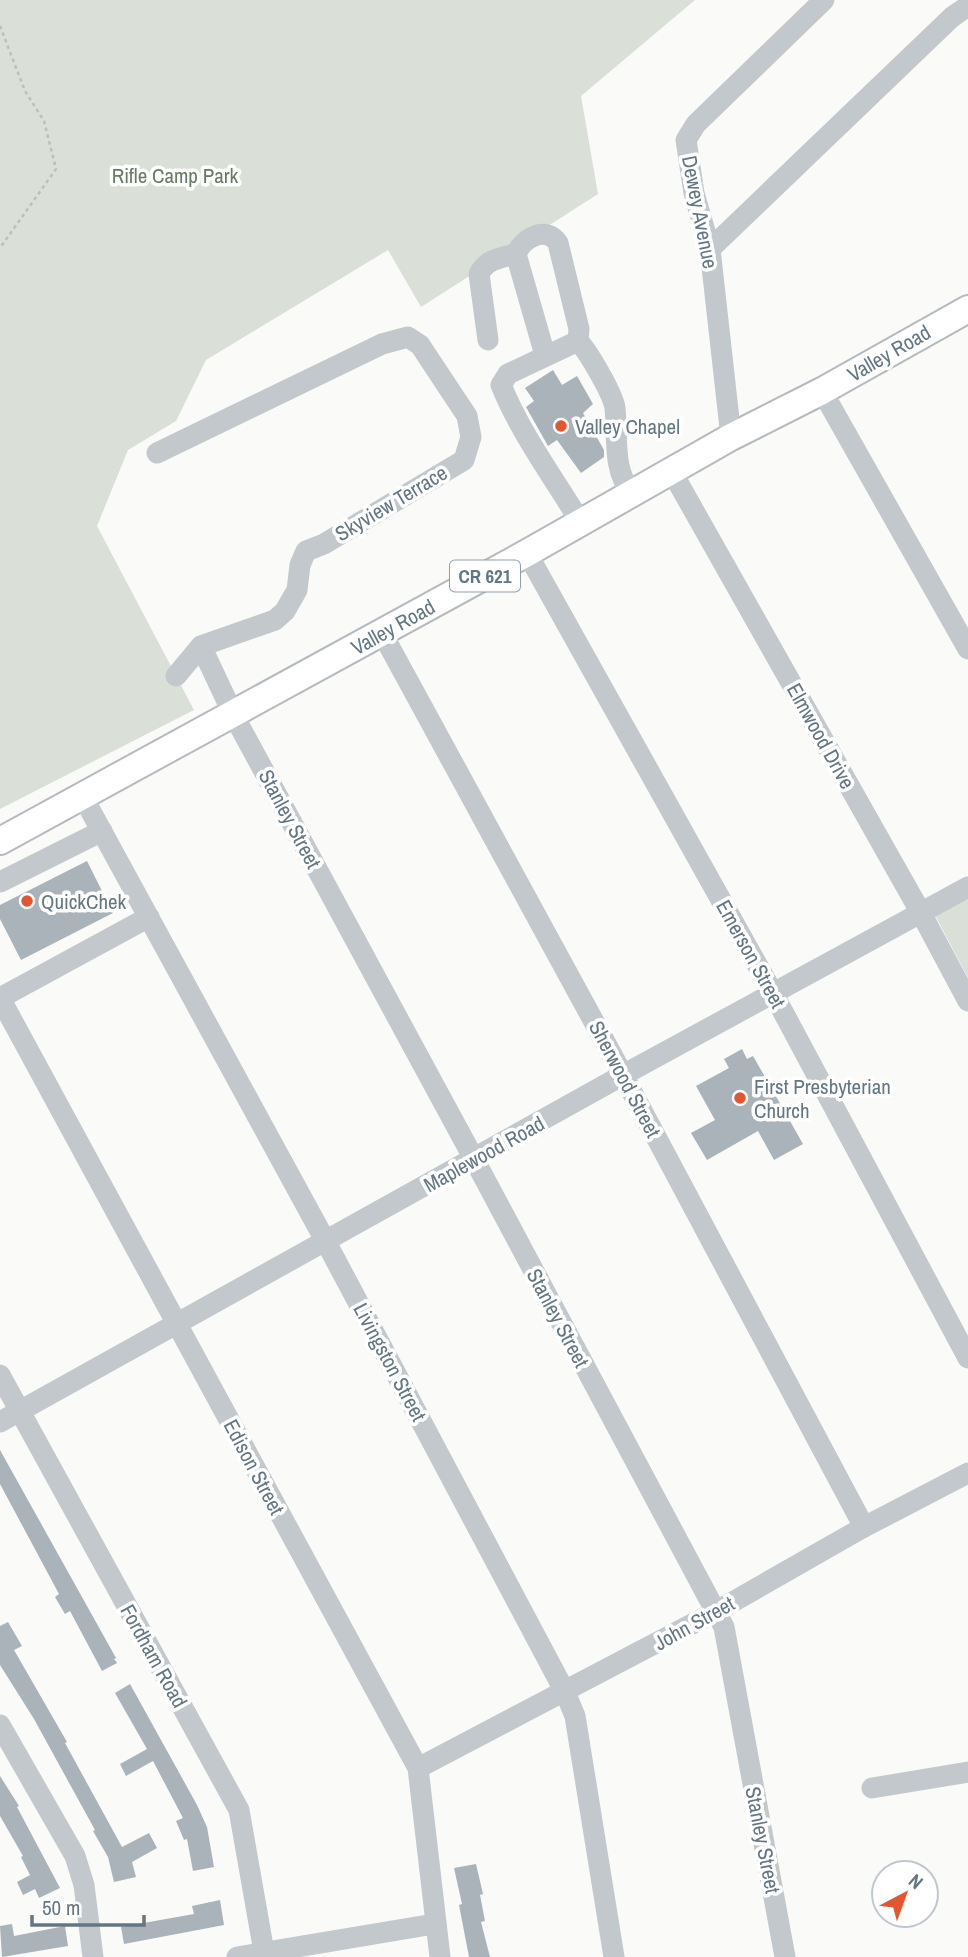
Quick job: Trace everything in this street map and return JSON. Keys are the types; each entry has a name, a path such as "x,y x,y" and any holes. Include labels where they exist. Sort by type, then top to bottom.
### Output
{"main road":[{"name":"Valley Road","path":"0,841 968,309"}],"street":[{"name":"Dewey Avenue","path":"731,438 710,249 694,193 686,140 690,132 824,0"},
{"path":"710,249 952,17 968,6"},
{"path":"545,355 516,254 519,247 539,233 554,236 558,243 579,329 578,341 587,350 615,406 617,462 632,494"},
{"path":"488,340 479,274 483,266 491,261 516,254"},
{"name":"Skyview Terrace","path":"157,453 382,344 408,337 420,345 467,416 471,437 464,460 324,544 306,551 300,565 297,590 285,611 275,620 201,646"},
{"path":"578,341 508,374 500,385 541,460 581,523"},
{"path":"822,391 968,649"},
{"name":"Elmwood Drive","path":"671,472 968,1001"},
{"name":"Emerson Street","path":"527,553 773,993 968,1358"},
{"name":"Sherwood Street","path":"382,633 623,1075 864,1527"},
{"path":"176,676 201,646 233,714"},
{"name":"Stanley Street","path":"233,714 724,1627 785,1957"},
{"name":"Livingston Street","path":"83,797 326,1242 565,1692 575,1716 614,1957"},
{"path":"0,882 102,831"},
{"name":"Maplewood Road","path":"9,1417 623,1075 968,887"},
{"path":"0,998 149,917"},
{"name":"Edison Street","path":"0,998 418,1768 434,1924 440,1957"},
{"name":"Fordham Road","path":"0,1375 9,1417 239,1810 264,1952"},
{"name":"John Street","path":"418,1768 715,1612 864,1527 967,1476"},
{"path":"0,1725 75,1856 84,1885 93,1957"},
{"path":"872,1788 968,1772"},
{"path":"237,1957 434,1924"}],"path":[{"path":"0,26 25,91 44,121 56,169 0,248"}],"green space":[{"name":"Rifle Camp Park","path":"0,0 695,0 581,96 598,194 421,307 388,250 206,360 176,421 128,450 97,526 194,710 0,809"},
{"path":"968,897 968,978 935,915"}],"building":[{"name":"Valley Chapel","path":"553,370 562,385 577,376 593,404 583,413 604,450 604,457 581,473 557,440 548,446 526,407 534,401 525,388"},
{"path":"87,861 113,913 21,960 0,919 0,905"},
{"name":"First Presbyterian Church","path":"742,1049 747,1059 753,1056 803,1144 774,1160 758,1131 707,1160 691,1133 715,1120 696,1086 729,1068 724,1059"},
{"path":"0,1450 116,1658 114,1659 117,1663 102,1671 70,1611 65,1614 55,1597 59,1594 0,1484"},
{"path":"8,1622 22,1646 14,1650 67,1742 65,1743 122,1847 149,1833 157,1848 132,1862 136,1877 114,1882 108,1857 93,1831 95,1830 34,1719 0,1665 0,1626"},
{"path":"130,1684 197,1805 207,1827 214,1867 193,1871 187,1839 184,1840 176,1821 183,1818 153,1761 126,1776 120,1764 147,1749 115,1693"},
{"path":"0,1776 19,1806 17,1807 60,1888 39,1898 35,1889 23,1895 17,1882 30,1875 21,1857 23,1856 0,1816"},
{"path":"476,1864 483,1894 480,1895 485,1921 481,1922 490,1957 469,1957 459,1905 462,1904 454,1868"},
{"path":"220,1900 224,1925 124,1944 121,1927 194,1914 192,1906"},
{"path":"12,1924 14,1936 65,1926 68,1946 2,1957 0,1926"}],"place":[{"name":"Valley Chapel","path":"561,426"},
{"name":"QuickChek","path":"27,901"},
{"name":"First Presbyterian Church","path":"740,1098"}]}
